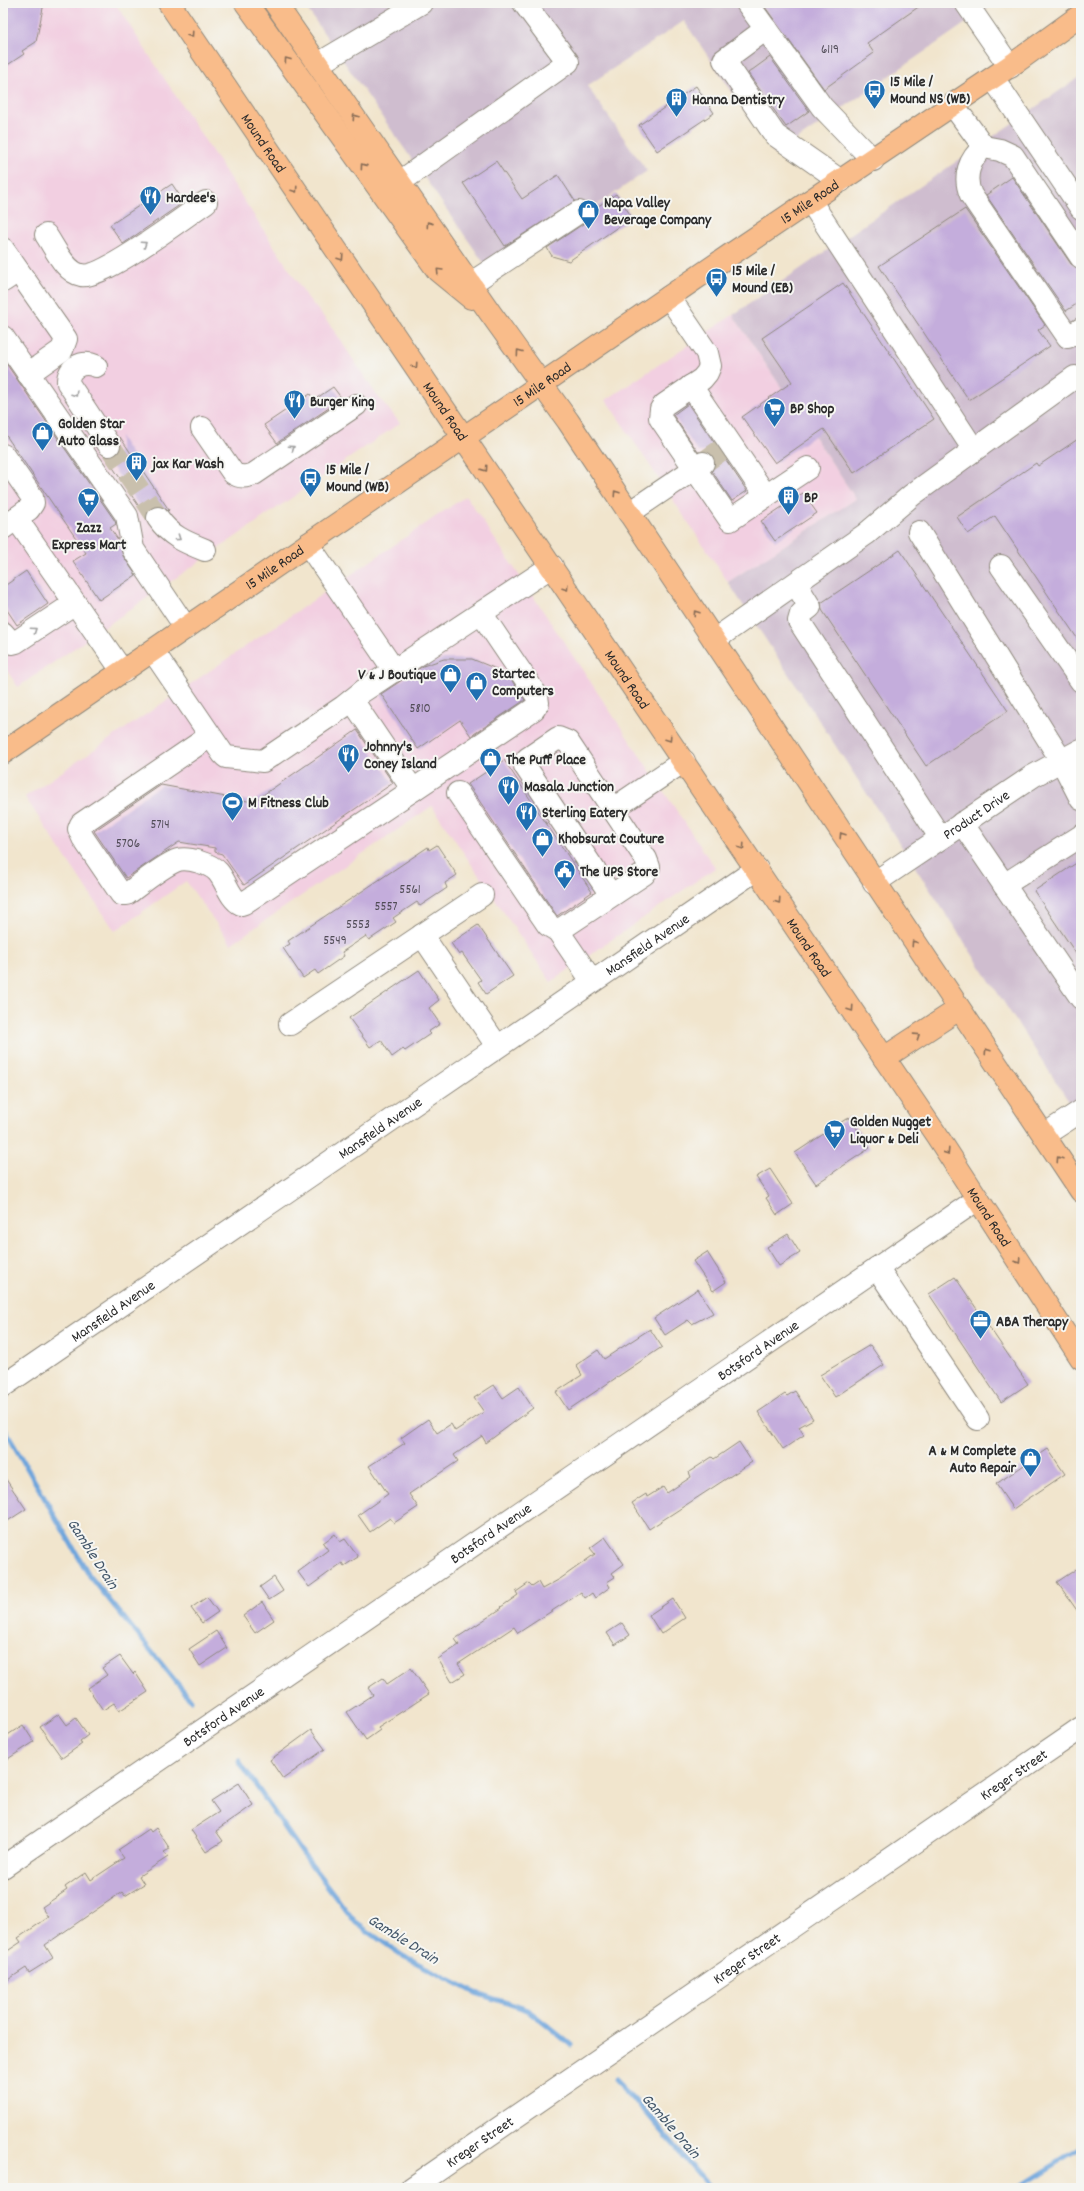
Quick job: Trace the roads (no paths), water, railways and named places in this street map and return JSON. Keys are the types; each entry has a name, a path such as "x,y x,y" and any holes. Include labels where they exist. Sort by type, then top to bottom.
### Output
{"main road":[{"name":"Mound Road","path":"169,3 757,869 978,1199 1081,1358"},
{"path":"246,3 438,271 491,314"},
{"path":"275,3 491,314 542,383 874,883 1081,1191"},
{"name":"15 Mile Road","path":"3,753 542,383 954,105 1081,15"},
{"path":"884,1058 959,1009"}],"street":[{"path":"318,64 421,3"},
{"path":"400,182 568,62 524,3"},
{"path":"747,3 822,107 873,160"},
{"path":"966,3 1001,72 1081,208"},
{"path":"766,30 724,60 775,135 841,181"},
{"path":"954,105 984,147 1000,150 1013,156 1081,257"},
{"path":"984,147 974,157 967,173 966,182 971,195 1068,337 1081,329"},
{"path":"51,232 69,268 81,275 90,276 112,266 206,202"},
{"path":"810,202 974,450"},
{"path":"470,284 579,212"},
{"path":"3,249 11,276 66,339 62,350 28,374"},
{"path":"669,297 710,358 707,373 664,405 660,413 662,422 699,466 730,520 808,468"},
{"path":"3,337 127,516 133,549 186,628"},
{"path":"96,366 86,363 75,366 69,375 68,383 109,445"},
{"path":"714,640 866,534 912,496 1075,377"},
{"path":"691,386 727,446 766,496"},
{"path":"208,424 235,474 247,477 356,405"},
{"path":"3,455 33,500 32,507 10,523 75,603 123,672"},
{"path":"629,513 699,466"},
{"path":"158,518 164,527 179,540 205,550"},
{"path":"919,532 1061,760 1081,798"},
{"path":"308,544 394,670"},
{"path":"153,651 210,736 226,757 262,761 394,670 552,566"},
{"path":"1001,566 1081,680"},
{"path":"796,584 810,607 801,614 799,621 940,837"},
{"path":"3,634 12,643 16,642 75,603"},
{"path":"210,736 81,824 79,828 83,838 121,894 127,894 173,863 184,859 206,865 217,871 236,900 241,904 244,903 537,706 537,696 481,613"},
{"path":"352,700 413,790"},
{"path":"558,931 611,896 644,874 649,867 646,859 565,739 554,740 525,762 527,769 611,896"},
{"name":"Product Drive","path":"874,883 940,837 1061,760 1081,750"},
{"path":"613,809 684,761"},
{"path":"458,793 548,925 558,931 592,981"},
{"path":"962,823 1081,998"},
{"path":"1004,885 1081,836"},
{"name":"Mansfield Avenue","path":"3,1386 757,869"},
{"path":"290,1024 482,895"},
{"path":"422,935 497,1046"},
{"path":"1044,1135 1081,1111"},
{"name":"Botsford Avenue","path":"3,1867 978,1199"},
{"path":"877,1268 978,1419"},
{"name":"Kreger Street","path":"412,2188 1081,1728"}],"waterway":[{"name":"Gamble Drain","path":"5,1430 89,1575 191,1700"},
{"name":"Gamble Drain","path":"239,1761 303,1854 356,1923 403,1956 476,1993 528,2010 571,2045"},
{"name":"Gamble Drain","path":"615,2080 644,2110 711,2188"},
{"name":"Gamble Drain","path":"1017,2188 1081,2148"}],"tunnel":[{"path":"109,445 158,518"},
{"path":"703,463 724,448"}],"place":[{"name":"15 Mile / Mound NS (WB)","path":"875,110"},
{"name":"Hanna Dentistry","path":"676,118"},
{"name":"Hardee's","path":"150,216"},
{"name":"Napa Valley Beverage Company","path":"588,230"},
{"name":"15 Mile / Mound (EB)","path":"717,298"},
{"name":"Burger King","path":"295,420"},
{"name":"BP Shop","path":"775,428"},
{"name":"Golden Star Auto Glass","path":"43,452"},
{"name":"jax Kar Wash","path":"137,482"},
{"name":"15 Mile / Mound (WB)","path":"311,498"},
{"name":"BP","path":"789,516"},
{"name":"Zazz Express Mart","path":"89,518"},
{"name":"V & J Boutique","path":"451,694"},
{"name":"Startec Computers","path":"477,702"},
{"name":"Johnny's Coney Island","path":"348,774"},
{"name":"The Puff Place","path":"491,778"},
{"name":"Masala Junction","path":"508,806"},
{"name":"M Fitness Club","path":"232,822"},
{"name":"Sterling Eatery","path":"526,832"},
{"name":"Khobsurat Couture","path":"543,858"},
{"name":"The UPS Store","path":"565,890"},
{"name":"Golden Nugget Liquor & Deli","path":"834,1150"},
{"name":"ABA Therapy","path":"980,1340"},
{"name":"A & M Complete Auto Repair","path":"1031,1478"}]}
